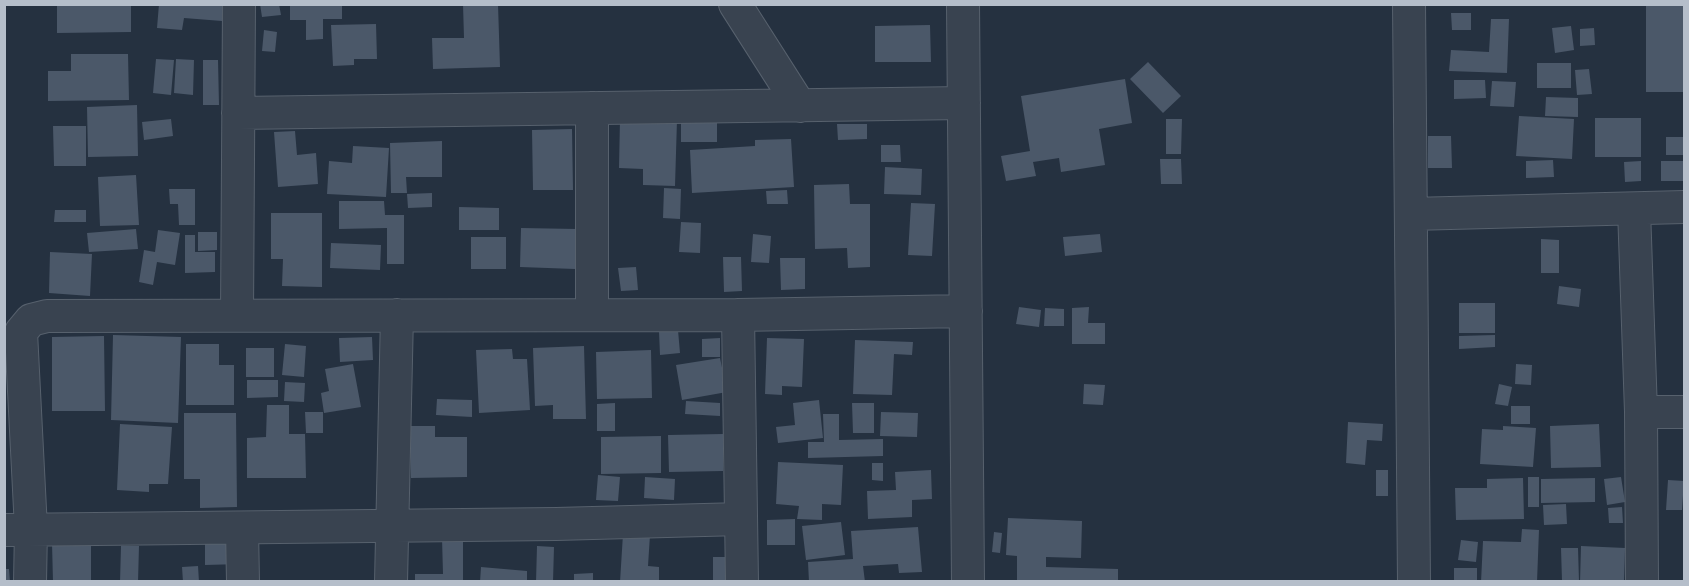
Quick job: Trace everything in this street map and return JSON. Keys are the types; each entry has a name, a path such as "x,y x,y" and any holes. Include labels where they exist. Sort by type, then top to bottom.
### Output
{"street":[{"path":"237,315 239,4"},
{"path":"963,4 968,582"},
{"path":"1409,4 1414,582"},
{"path":"736,5 800,106"},
{"path":"238,113 964,103"},
{"path":"591,314 592,108"},
{"path":"1411,214 1684,207"},
{"path":"1634,209 1641,412 1642,582"},
{"path":"30,582 18,530 21,332 31,320 47,316 738,315 966,311"},
{"path":"391,582 397,315"},
{"path":"738,315 742,582"},
{"path":"1641,412 1684,412"},
{"path":"18,530 556,524 741,519"},
{"path":"242,528 243,582"}],"building":[{"path":"57,4 131,4 131,32 57,33"},
{"path":"159,4 223,4 222,21 184,18 182,30 157,28"},
{"path":"260,4 279,4 281,15 262,17"},
{"path":"290,4 342,4 342,19 323,19 323,39 306,40 306,20 290,20"},
{"path":"463,4 498,4 500,67 433,69 432,38 464,38"},
{"path":"1646,5 1684,5 1684,92 1646,92"},
{"path":"1451,13 1471,13 1471,30 1452,30"},
{"path":"1491,19 1509,19 1507,73 1449,71 1451,50 1489,52"},
{"path":"376,24 377,59 354,59 354,65 333,66 331,25"},
{"path":"930,25 931,62 875,62 875,26"},
{"path":"1571,26 1574,50 1555,53 1552,28"},
{"path":"1594,28 1595,45 1580,46 1580,29"},
{"path":"264,30 277,32 275,52 262,51"},
{"path":"71,54 128,54 129,100 48,101 48,71 71,71"},
{"path":"156,59 174,60 171,95 153,93"},
{"path":"176,59 194,60 193,95 174,93"},
{"path":"203,60 218,60 219,105 203,105"},
{"path":"1148,62 1181,96 1163,113 1130,79"},
{"path":"1537,63 1571,63 1571,88 1537,88"},
{"path":"1589,69 1592,94 1577,95 1575,70"},
{"path":"1125,79 1132,123 1099,129 1105,165 1061,172 1059,158 1033,162 1036,176 1006,181 1001,156 1030,151 1021,96"},
{"path":"1454,80 1485,80 1486,98 1454,99"},
{"path":"1492,81 1516,82 1514,107 1490,106"},
{"path":"1546,97 1578,98 1578,117 1545,116"},
{"path":"137,105 138,156 88,157 87,107"},
{"path":"1519,116 1574,119 1572,159 1516,156"},
{"path":"1595,118 1641,118 1641,157 1595,157"},
{"path":"171,119 173,136 144,140 142,122"},
{"path":"620,119 677,120 675,186 643,185 643,169 619,168"},
{"path":"681,119 717,119 717,142 681,142"},
{"path":"1166,119 1182,119 1181,154 1166,154"},
{"path":"837,124 867,124 867,139 838,140"},
{"path":"53,126 86,126 86,166 54,166"},
{"path":"572,129 573,190 533,190 532,130"},
{"path":"295,131 297,155 316,153 318,184 278,187 274,132"},
{"path":"1428,136 1451,136 1452,168 1428,168"},
{"path":"1666,137 1684,137 1684,155 1666,155"},
{"path":"791,139 794,187 692,193 690,150 755,146 755,140"},
{"path":"442,141 442,177 406,177 407,193 391,193 390,143"},
{"path":"881,145 900,145 901,162 881,162"},
{"path":"353,146 389,148 386,197 327,194 329,161 352,163"},
{"path":"1160,159 1181,159 1182,184 1161,184"},
{"path":"1553,160 1554,177 1526,178 1526,161"},
{"path":"1641,161 1641,181 1625,182 1624,162"},
{"path":"1661,161 1684,161 1684,181 1661,181"},
{"path":"885,167 922,169 921,195 884,194"},
{"path":"136,175 139,225 100,226 98,177"},
{"path":"849,184 850,204 870,204 870,267 848,268 847,248 815,249 814,185"},
{"path":"664,188 681,189 680,219 663,218"},
{"path":"169,189 195,189 195,225 179,225 178,204 170,204"},
{"path":"787,190 788,204 767,204 766,191"},
{"path":"432,193 432,207 408,208 407,194"},
{"path":"339,201 384,201 385,215 404,215 404,264 387,264 387,228 339,229"},
{"path":"911,203 935,204 932,256 908,255"},
{"path":"459,207 499,208 499,230 459,230"},
{"path":"55,210 86,210 86,222 54,222"},
{"path":"271,213 322,213 322,287 282,286 283,259 271,259"},
{"path":"681,222 701,223 700,253 679,252"},
{"path":"521,228 577,229 575,269 520,267"},
{"path":"136,229 138,249 89,252 87,233"},
{"path":"158,230 180,233 175,265 157,262 153,285 139,282 144,250 155,252"},
{"path":"198,232 217,232 217,250 198,251"},
{"path":"753,234 771,236 769,263 751,262"},
{"path":"1100,234 1102,252 1065,256 1063,237"},
{"path":"185,235 195,235 195,252 215,252 215,272 185,273"},
{"path":"471,237 506,237 506,269 471,269"},
{"path":"1541,239 1559,240 1559,273 1541,273"},
{"path":"331,243 381,245 380,270 330,268"},
{"path":"50,252 92,254 90,296 49,293"},
{"path":"723,257 741,257 742,291 724,292"},
{"path":"780,258 805,258 805,289 781,290"},
{"path":"636,267 638,290 621,291 618,268"},
{"path":"1559,286 1581,289 1579,307 1557,304"},
{"path":"1459,303 1495,303 1495,333 1459,333"},
{"path":"1019,307 1041,310 1039,327 1016,324"},
{"path":"1089,307 1088,323 1105,323 1105,344 1072,344 1072,308"},
{"path":"1045,308 1064,309 1064,326 1044,326"},
{"path":"678,330 680,353 660,355 659,331"},
{"path":"113,335 181,337 178,423 111,420"},
{"path":"1495,335 1495,347 1459,349 1459,336"},
{"path":"104,336 105,411 52,411 52,337"},
{"path":"372,337 373,360 340,362 339,338"},
{"path":"720,338 720,357 702,357 702,339"},
{"path":"767,338 804,339 802,387 782,386 782,395 765,394"},
{"path":"855,340 913,342 912,355 894,354 892,395 853,394"},
{"path":"186,344 219,344 219,365 234,365 234,405 186,405"},
{"path":"285,344 306,346 304,377 282,375"},
{"path":"584,346 586,419 553,419 553,405 535,406 533,348"},
{"path":"246,348 274,348 274,377 246,377"},
{"path":"512,349 513,359 527,359 530,410 479,413 476,350"},
{"path":"651,350 652,398 597,399 596,352"},
{"path":"720,358 727,392 682,400 676,365"},
{"path":"353,364 361,407 324,413 321,393 329,391 325,369"},
{"path":"1516,364 1532,365 1531,385 1515,384"},
{"path":"247,380 278,380 278,397 247,398"},
{"path":"285,382 305,383 304,402 284,401"},
{"path":"1084,384 1105,385 1103,405 1083,404"},
{"path":"1499,384 1512,387 1508,406 1495,404"},
{"path":"437,399 472,400 472,417 436,415"},
{"path":"819,400 823,438 778,443 776,427 795,425 793,403"},
{"path":"686,401 720,403 720,416 685,414"},
{"path":"615,403 615,431 597,431 597,404"},
{"path":"852,403 874,403 874,433 853,433"},
{"path":"267,405 289,405 289,434 305,434 306,478 247,478 247,438 266,437"},
{"path":"1511,406 1530,406 1530,424 1511,424"},
{"path":"305,412 323,412 323,433 306,433"},
{"path":"881,412 918,413 917,437 880,436"},
{"path":"184,413 236,413 237,507 200,508 200,479 184,479"},
{"path":"823,414 839,414 839,440 883,439 883,456 808,458 808,442 824,442"},
{"path":"1348,422 1383,424 1382,441 1367,440 1365,465 1346,463"},
{"path":"120,424 172,427 168,484 149,484 149,492 117,490"},
{"path":"1599,424 1601,467 1551,468 1550,426"},
{"path":"410,426 435,426 435,437 467,437 467,477 411,478"},
{"path":"1503,426 1536,428 1533,467 1480,464 1482,429 1503,430"},
{"path":"723,434 723,471 669,472 668,435"},
{"path":"661,436 661,473 601,474 601,437"},
{"path":"778,462 843,465 841,505 822,504 822,520 797,519 799,506 776,504"},
{"path":"872,463 883,463 883,481 872,480"},
{"path":"931,470 932,499 912,500 912,517 868,519 867,491 896,490 895,472"},
{"path":"1376,470 1388,470 1388,496 1376,496"},
{"path":"598,475 620,477 618,501 596,500"},
{"path":"645,477 675,479 674,500 644,498"},
{"path":"1528,477 1539,477 1539,507 1528,507"},
{"path":"1621,477 1625,502 1607,505 1604,479"},
{"path":"1523,478 1524,519 1456,520 1455,488 1487,488 1487,479"},
{"path":"1595,478 1595,502 1541,503 1541,479"},
{"path":"1668,480 1684,481 1682,510 1666,510"},
{"path":"1566,504 1567,524 1544,525 1543,505"},
{"path":"1622,507 1623,523 1609,523 1608,508"},
{"path":"1008,518 1082,521 1081,558 1046,557 1046,567 1118,569 1118,582 1017,582 1017,556 1006,555"},
{"path":"795,519 795,545 767,545 767,520"},
{"path":"841,522 845,555 806,560 802,526"},
{"path":"918,527 922,572 899,573 898,564 863,566 865,582 809,582 808,562 853,559 851,531"},
{"path":"1522,529 1539,530 1537,582 1481,582 1483,541 1521,542"},
{"path":"994,532 1002,533 1000,553 992,552"},
{"path":"623,534 650,535 648,566 659,567 659,582 620,582"},
{"path":"442,538 463,538 463,582 415,582 415,574 443,574"},
{"path":"1461,540 1478,542 1476,562 1458,560"},
{"path":"91,542 91,582 53,582 52,543"},
{"path":"205,544 241,544 241,564 205,565"},
{"path":"121,546 139,546 138,582 120,582"},
{"path":"537,546 554,547 553,582 536,582"},
{"path":"1581,546 1625,548 1624,582 1580,582"},
{"path":"1561,548 1578,548 1579,581 1562,581"},
{"path":"713,557 729,557 728,582 713,582"},
{"path":"198,566 199,582 183,582 182,567"},
{"path":"481,567 527,571 527,582 480,582"},
{"path":"1454,568 1477,568 1477,582 1454,582"},
{"path":"4,569 9,569 10,582 4,582"},
{"path":"593,573 593,582 574,582 574,574"}]}
